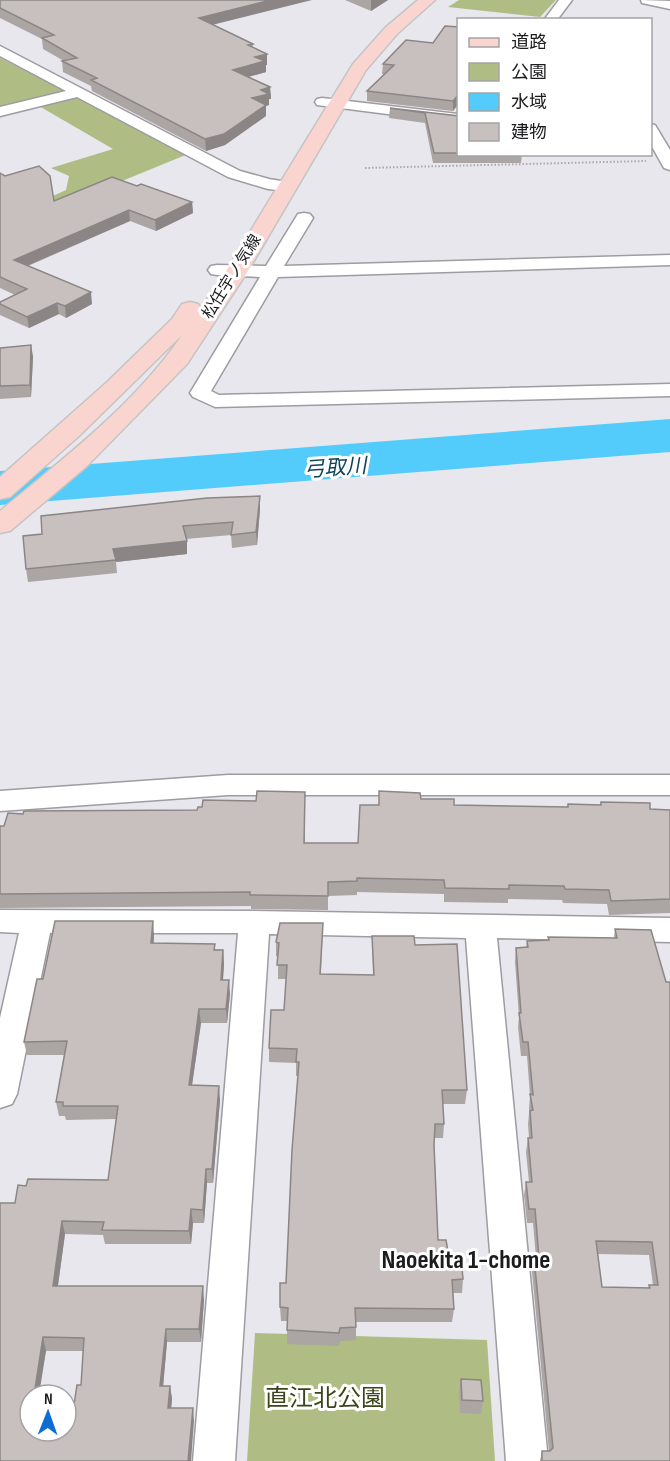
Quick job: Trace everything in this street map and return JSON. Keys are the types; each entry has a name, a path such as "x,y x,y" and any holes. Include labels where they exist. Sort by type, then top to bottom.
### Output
{"main road":[{"name":"松任宇ノ気線","path":"0,525 78,460 178,359 277,185 330,103 358,49 392,14 412,0"},
{"name":"松任宇ノ気線","path":"330,103 374,50 427,0"},
{"name":"松任宇ノ気線","path":"0,491 40,459 108,396 181,323 227,270"}],"street":[{"path":"552,18 566,0"},
{"path":"647,0 670,5"},
{"path":"0,50 234,174 277,185"},
{"path":"0,112 78,92"},
{"path":"330,103 457,119"},
{"path":"652,130 669,163"},
{"path":"304,218 200,393 205,398 227,400 670,390"},
{"path":"227,270 274,272 670,260"},
{"path":"0,801 228,785 670,785"},
{"path":"0,921 254,922 670,930"},
{"path":"0,1094 37,921"},
{"path":"214,1461 254,922"},
{"path":"480,926 527,1461"}],"path":[{"path":"365,168 669,163"}],"green space":[{"path":"459,0 556,0 540,17 448,7"},
{"path":"0,58 68,92 0,108"},
{"path":"76,97 188,154 0,231 0,220 66,190 69,176 51,168 113,149 39,106"},
{"name":"直江北公園","path":"255,1333 487,1340 495,1461 247,1461"}],"water":[{"name":"弓取川","path":"670,419 670,452 0,505 0,471"}],"building":[{"path":"0,0 271,0 199,18 253,44 248,45 267,54 255,57 265,61 233,70 270,87 261,90 269,94 252,98 266,105 224,134 205,139 91,80 97,78 62,61 77,58 42,38 54,35 0,8"},
{"path":"445,26 457,27 457,96 453,101 367,91 394,65 383,64 406,40 433,43"},
{"path":"390,108 457,116 457,153 434,153 425,113"},
{"path":"39,166 50,176 54,201 112,177 137,186 141,184 192,202 155,220 129,210 14,260 91,292 65,306 57,303 27,317 0,304 27,289 0,277 0,173 5,176"},
{"path":"31,345 30,385 0,386 0,348"},
{"path":"260,496 256,532 231,535 233,522 183,526 187,541 113,549 116,560 26,569 23,536 42,534 41,516 207,498"},
{"path":"257,791 305,792 304,843 358,843 360,805 379,805 379,791 420,793 421,799 454,799 454,805 568,807 568,804 601,805 601,802 650,803 650,809 670,810 670,899 611,901 609,890 509,885 509,889 445,888 444,880 357,878 357,881 328,882 328,896 250,895 250,892 0,894 0,826 4,826 8,813 197,810 198,807 202,807 203,800 256,801"},
{"path":"55,921 153,921 151,943 215,944 214,950 223,950 221,980 229,980 226,1009 199,1009 189,1085 219,1086 212,1169 206,1169 203,1210 191,1209 189,1231 102,1230 104,1222 62,1221 53,1286 203,1286 199,1329 166,1329 160,1386 170,1386 168,1408 193,1408 188,1461 0,1461 0,1203 15,1203 18,1185 26,1186 28,1179 108,1180 118,1106 63,1106 63,1102 56,1102 67,1041 24,1042 37,979 43,979"},
{"path":"280,923 323,923 320,974 374,975 372,936 414,936 415,945 457,944 467,1090 442,1090 444,1124 435,1124 434,1145 438,1240 446,1240 449,1257 461,1257 463,1279 452,1280 454,1309 355,1308 356,1327 340,1328 339,1333 287,1330 288,1308 280,1307 280,1283 286,1283 292,1150 299,1062 296,1062 297,1049 269,1048 271,1010 284,1010 287,965 277,965 279,943 276,942"},
{"path":"615,929 651,930 666,982 670,982 670,1461 542,1461 542,1451 550,1451 553,1448 534,1258 539,1258 535,1209 529,1209 526,1182 532,1182 528,1138 532,1138 530,1111 533,1110 530,1094 533,1095 528,1042 523,1042 519,1013 521,1013 516,948 528,947 527,941 549,940 548,937 617,938","holes":["596,1241 652,1242 658,1285 649,1285 650,1288 602,1287"]},
{"path":"461,1379 481,1380 483,1401 462,1400"}],"district":[{"name":"Naoekita 1-chome","path":"466,1260"}]}
